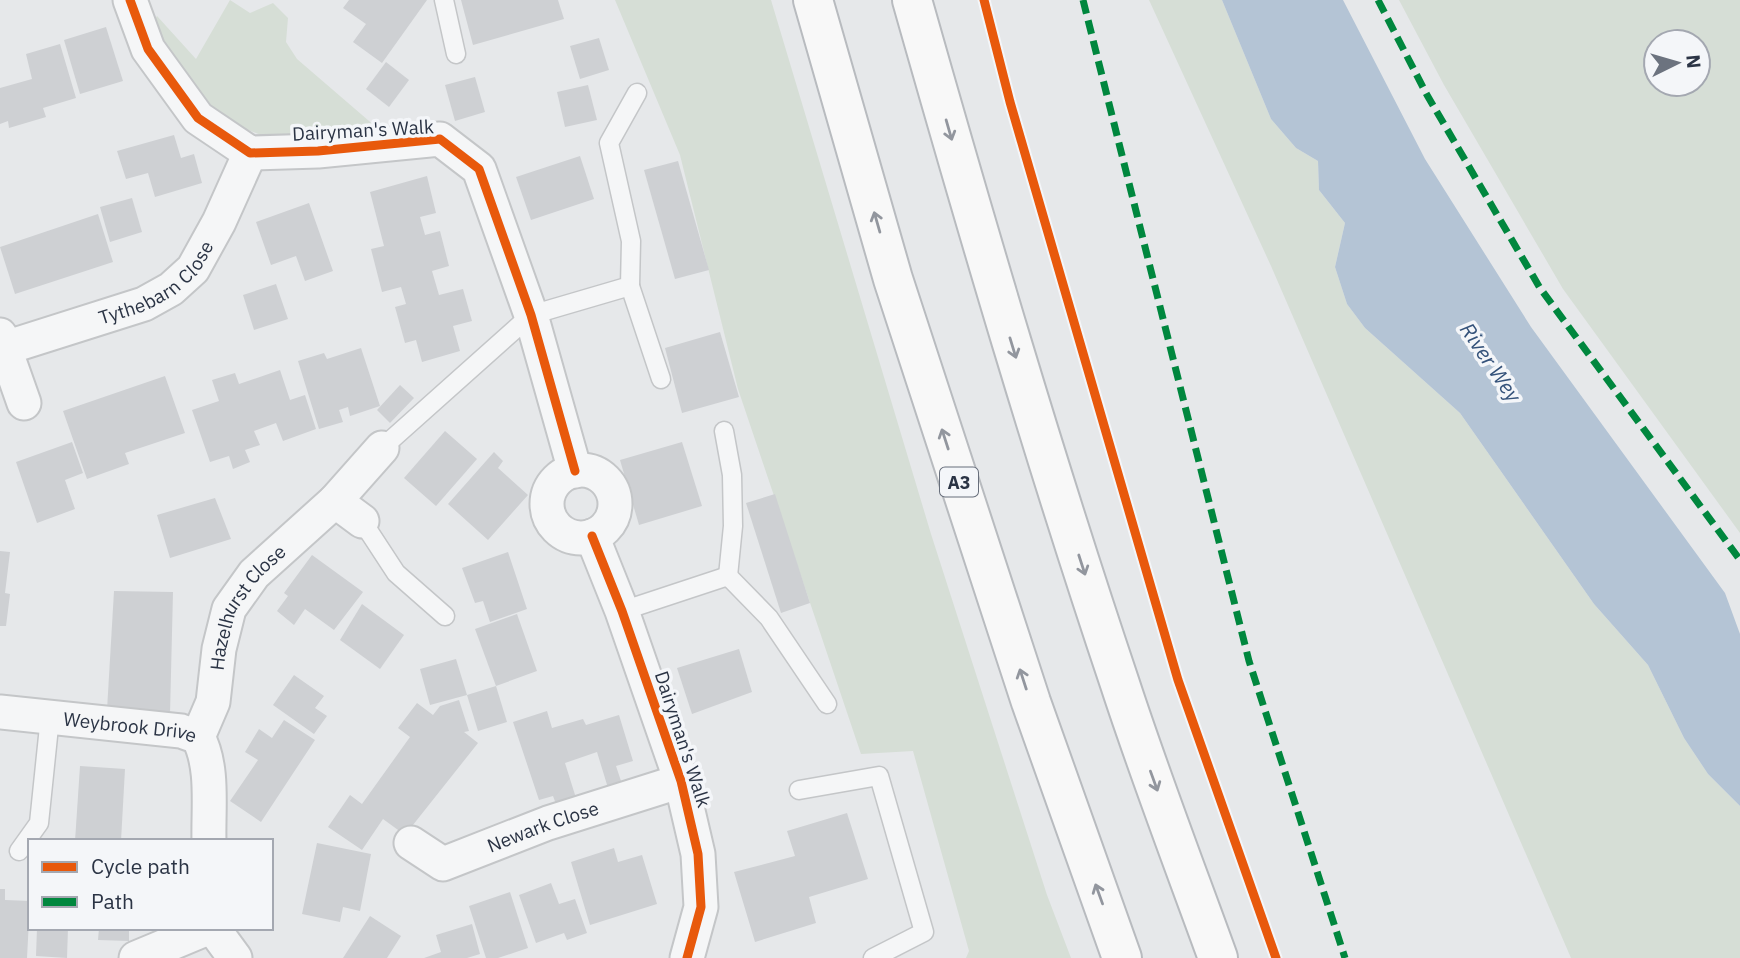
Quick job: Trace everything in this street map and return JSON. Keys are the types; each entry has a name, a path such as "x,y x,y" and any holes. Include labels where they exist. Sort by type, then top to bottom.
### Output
{"highway":[{"name":"A3","path":"813,0 897,292 1031,702 1122,958"},
{"path":"912,0 981,244 1120,685 1218,958"},
{"path":"919,0 930,64"}],"street":[{"path":"130,0 148,48 198,118 250,153"},
{"name":"Dairyman's Walk","path":"250,153 318,151 440,139 479,169 531,314 575,471"},
{"name":"Tythebarn Close","path":"24,403 3,342 144,304 171,289 193,269 219,222 250,153"},
{"name":"Hazelhurst Close","path":"198,737 213,702 219,649 229,609 254,574 335,501 382,448"},
{"path":"575,471 600,476 612,493 615,505 607,527 592,536 575,538 564,534 554,526 546,506 552,485 560,477 575,471"},
{"path":"335,501 362,521"},
{"name":"Dairyman's Walk","path":"592,536 622,611 681,781 698,854 701,906 693,956"},
{"name":"Weybrook Drive","path":"0,712 181,731 198,737 205,750 209,839"},
{"name":"Newark Close","path":"411,843 443,864 548,823 681,781"},
{"path":"136,958 206,930"},
{"path":"213,930 235,958"}],"lane":[{"path":"444,0 456,54"},
{"path":"637,93 609,143 631,241 630,286 661,379"},
{"path":"382,448 531,314 630,286"},
{"path":"724,431 732,475 733,526 729,576 769,618 827,704"},
{"path":"362,521 396,573 445,616"},
{"path":"622,611 729,576"},
{"path":"19,851 39,823 50,717"},
{"path":"799,790 879,776 924,932 873,958"}],"shaded area":[{"path":"230,0 250,13 273,3 288,18 286,42 297,59 376,127 385,144 285,144 240,127 195,100 152,23 157,16 196,59"},
{"path":"615,0 771,0 931,534 1047,895 1071,958 966,958 969,951 913,751 861,754 738,389 680,155"},
{"path":"1149,0 1222,0 1271,119 1296,148 1318,161 1319,190 1345,223 1335,267 1347,304 1365,328 1460,413 1594,604 1648,665 1684,738 1708,774 1740,806 1740,958 1571,958 1271,266"},
{"path":"1399,0 1740,0 1740,533 1563,289 1444,85"}],"water":[{"name":"River Wey","path":"1222,0 1343,0 1425,159 1531,327 1725,593 1740,634 1740,806 1708,774 1684,738 1648,665 1594,604 1460,413 1365,328 1347,304 1335,267 1345,223 1319,190 1318,161 1296,148 1271,119"}],"building":[{"path":"349,0 427,0 382,63 353,42 366,24 343,8"},
{"path":"461,0 558,0 564,19 473,45"},
{"path":"106,27 123,81 80,94 64,40"},
{"path":"599,38 609,70 580,79 570,46"},
{"path":"60,44 76,98 43,108 46,117 9,128 8,121 0,124 0,88 32,79 26,54"},
{"path":"386,62 409,80 389,107 366,89"},
{"path":"475,77 485,112 455,121 445,85"},
{"path":"588,85 597,120 565,127 557,92"},
{"path":"174,135 181,158 194,154 202,183 155,197 148,173 126,179 117,151"},
{"path":"580,156 594,199 531,220 516,177"},
{"path":"678,161 709,270 675,279 644,170"},
{"path":"427,176 436,213 420,217 425,235 440,231 449,266 432,271 439,295 463,289 472,321 453,326 460,351 422,362 416,340 405,343 395,307 406,304 401,287 382,292 371,249 384,246 370,192"},
{"path":"132,198 142,232 110,242 100,207"},
{"path":"309,203 333,271 305,281 296,256 271,265 256,222"},
{"path":"98,214 113,262 15,294 0,247"},
{"path":"276,284 288,319 254,330 243,295"},
{"path":"720,332 739,397 682,413 665,348"},
{"path":"361,348 380,406 350,416 348,407 339,410 343,422 319,429 298,361 324,353 327,359"},
{"path":"280,370 290,400 305,395 316,429 283,441 276,423 254,431 260,445 245,450 250,462 233,469 229,456 210,462 192,410 219,401 212,380 235,373 239,384"},
{"path":"165,376 185,433 125,453 129,464 87,479 63,411"},
{"path":"400,385 414,398 390,423 377,410"},
{"path":"445,431 477,459 436,506 404,478"},
{"path":"72,442 83,473 65,480 75,509 37,523 16,462"},
{"path":"682,442 702,506 639,525 620,460"},
{"path":"494,452 503,461 498,468 528,495 488,540 448,504"},
{"path":"775,494 810,603 781,613 746,503"},
{"path":"215,498 231,539 170,558 157,515"},
{"path":"0,551 10,552 5,593 10,594 6,626 0,626"},
{"path":"508,552 527,609 490,622 483,601 475,603 462,568"},
{"path":"312,555 363,592 334,630 305,609 294,625 277,611 288,596 284,593"},
{"path":"114,591 173,592 170,714 107,710"},
{"path":"362,604 404,635 380,669 340,640"},
{"path":"517,614 537,671 496,686 475,629"},
{"path":"739,649 752,692 692,714 677,668"},
{"path":"456,659 467,695 430,705 420,669"},
{"path":"294,675 324,696 315,708 327,716 314,734 273,705"},
{"path":"496,686 507,722 478,731 467,695"},
{"path":"459,700 469,731 464,732 478,743 405,835 383,819 362,850 328,827 350,795 362,804 410,737 398,728 417,703 433,715 440,706"},
{"path":"547,711 552,728 583,719 586,725 619,715 633,761 616,766 622,784 608,788 597,752 565,763 576,798 556,804 553,796 539,800 513,722"},
{"path":"284,720 315,740 261,822 230,801 258,760 245,752 259,729 272,738"},
{"path":"80,766 125,769 121,839 75,839"},
{"path":"847,813 868,879 809,897 816,923 755,942 734,872 795,856 787,831"},
{"path":"317,843 371,854 360,911 343,907 340,922 302,914"},
{"path":"614,848 618,862 642,855 657,904 590,925 571,862"},
{"path":"551,883 559,904 575,899 587,933 567,940 564,933 536,943 519,895"},
{"path":"0,889 5,889 5,900 28,901 27,958 0,958"},
{"path":"510,892 528,948 498,958 486,958 469,906"},
{"path":"370,916 401,936 387,958 343,958"},
{"path":"472,924 480,954 467,958 424,958 441,952 436,935"},
{"path":"37,930 68,930 67,958 36,956"},
{"path":"99,930 129,930 129,941 98,940"}],"marked path":[{"path":"1083,0 1249,661 1345,958"},
{"path":"1378,0 1427,95 1540,288 1740,560"}],"cycle path":[{"path":"130,0 148,49 198,118 250,153 318,151 440,139 479,169 531,315 575,471"},
{"path":"984,0 1010,102 1178,680 1276,958"},
{"path":"592,536 622,611 681,781 698,854 701,907 687,958"}]}
